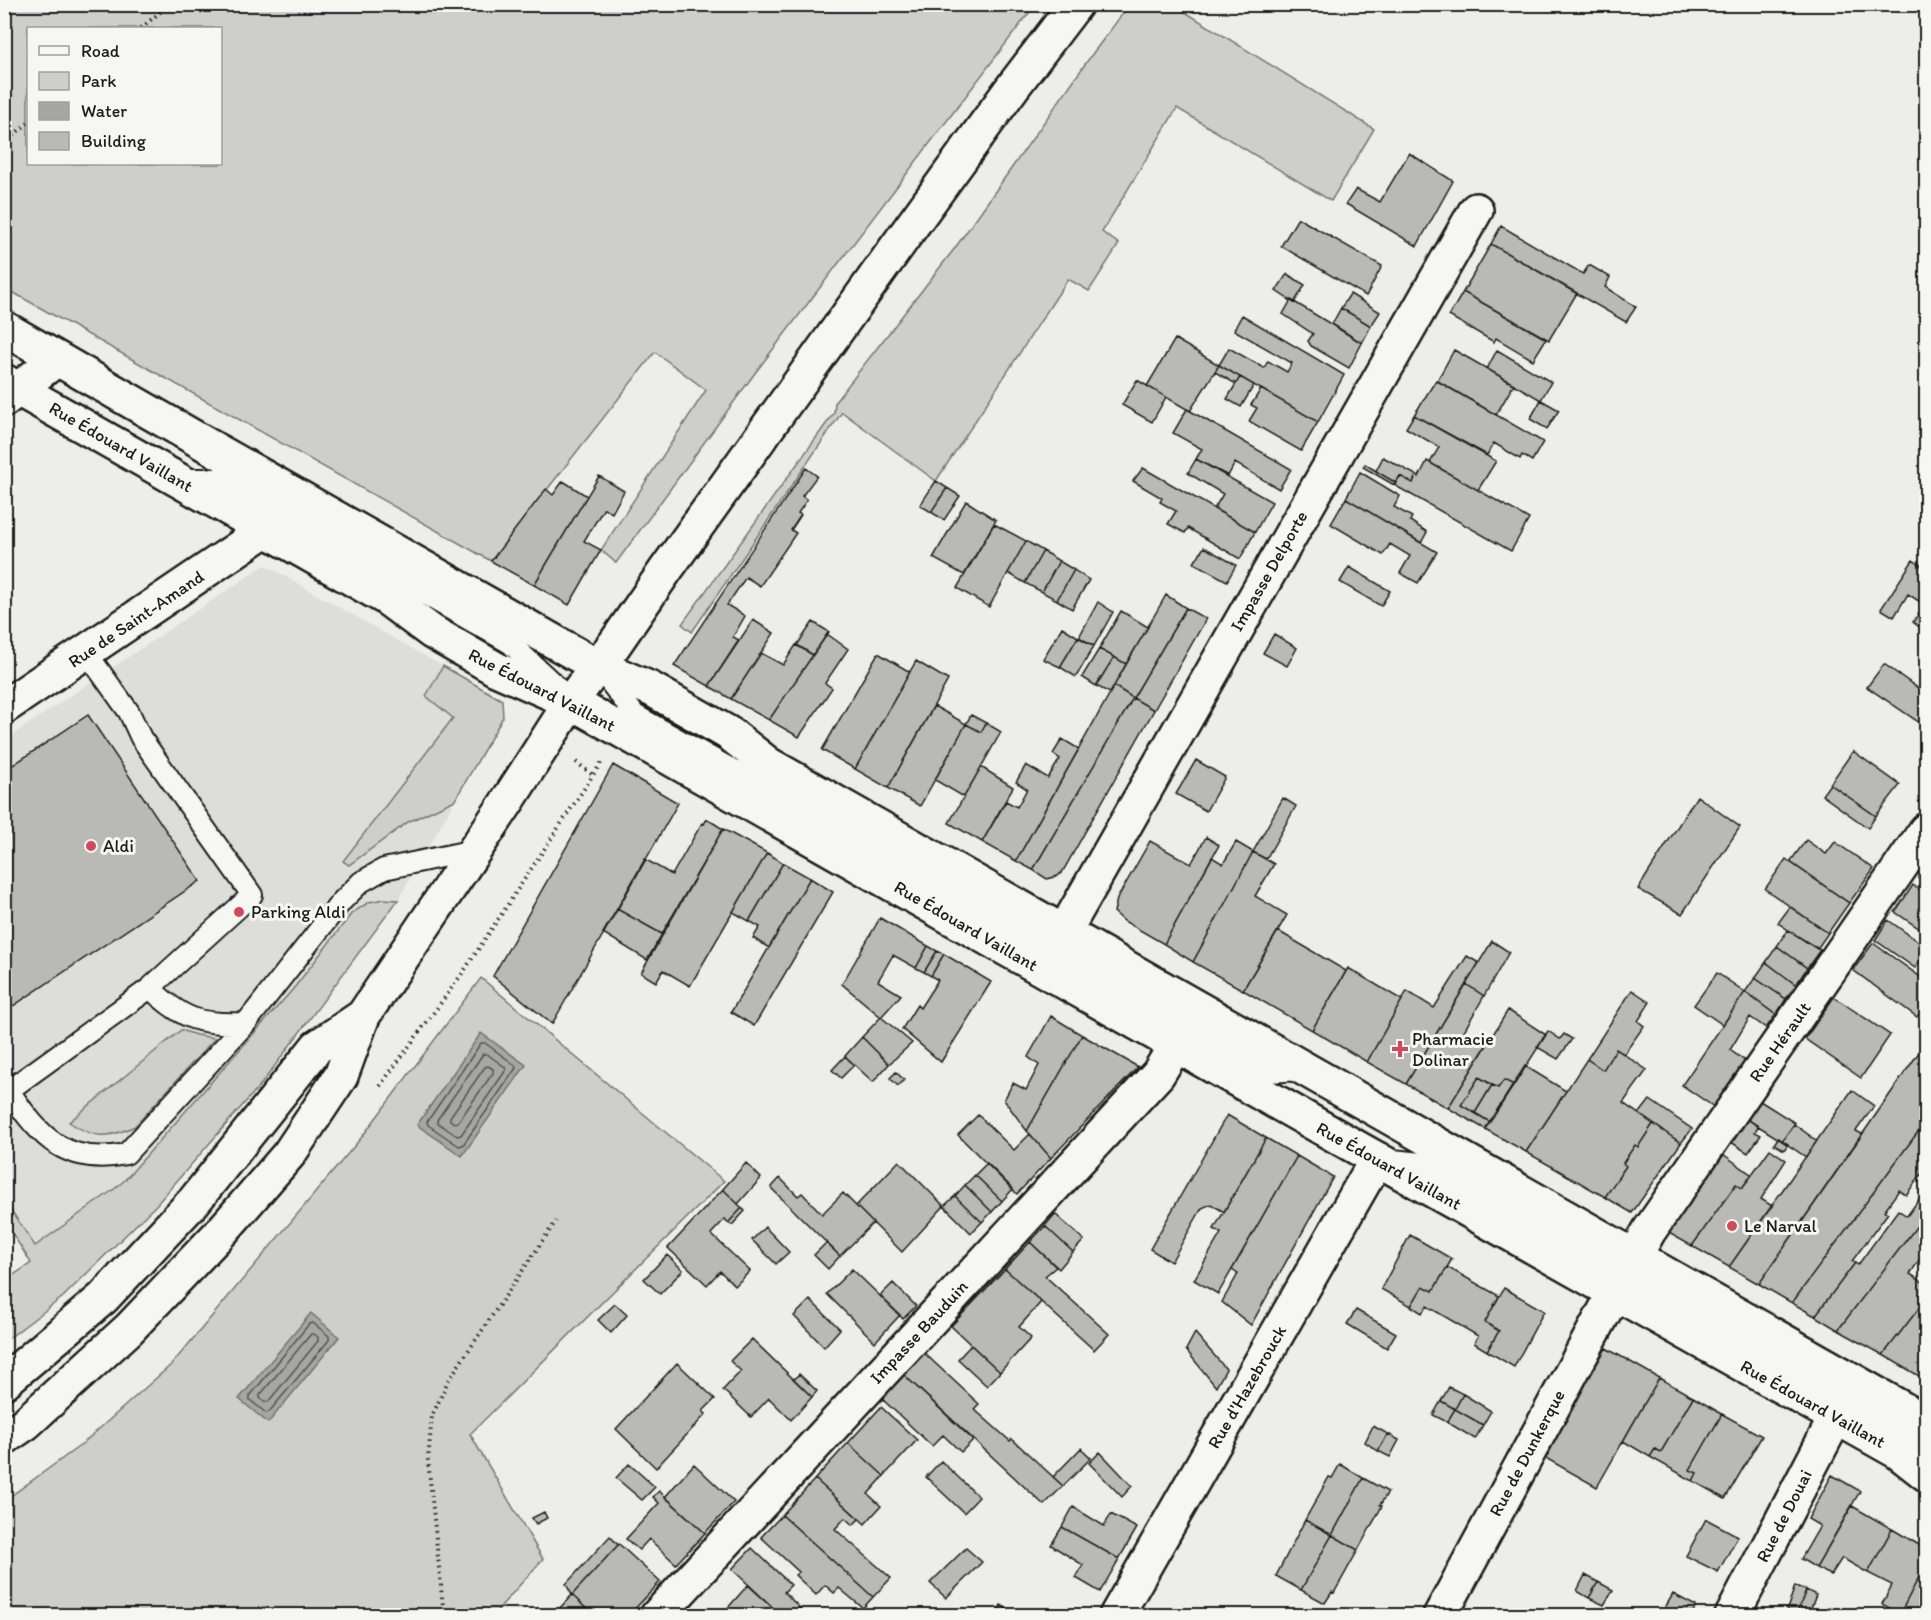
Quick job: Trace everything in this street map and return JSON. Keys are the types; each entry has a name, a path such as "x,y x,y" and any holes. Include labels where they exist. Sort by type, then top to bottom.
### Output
{"main road":[{"path":"4,1438 26,1423 129,1329 223,1230 289,1154 341,1076 363,1016 572,702 951,173 1076,4"},
{"name":"Impasse Delporte","path":"1064,932 1476,210"},
{"path":"4,328 597,666 651,689 730,734 768,764 1926,1422"},
{"path":"9,390 57,359"},
{"name":"Rue Édouard Vaillant","path":"9,390 178,479 267,529 386,598 432,632 496,669 572,702 1898,1452 1926,1474"},
{"name":"Rue de Saint-Amand","path":"4,707 267,529"},
{"name":"Rue Hérault","path":"1635,1256 1649,1231 1926,830"},
{"path":"4,1382 103,1298 195,1200 317,1047 363,1016"},
{"name":"Impasse Bauduin","path":"657,1616 1158,1074 1176,1045"},
{"name":"Rue d'Hazebrouck","path":"1116,1616 1377,1159"},
{"name":"Rue de Dunkerque","path":"1440,1616 1614,1292"},
{"name":"Rue de Douai","path":"1732,1616 1836,1417"}],"lane":[{"path":"178,479 223,479 510,643 572,702"},
{"path":"86,652 129,712 141,738 252,895 150,988 9,1090 25,1116 56,1145 94,1156 112,1157 126,1154 246,1023 341,902 362,882 384,869 474,850"},
{"path":"597,666 635,715 1269,1072 1307,1070"},
{"path":"150,988 168,1005 200,1021 220,1024 246,1023"},
{"path":"1377,1159 1432,1164 1926,1443"}],"path":[{"path":"142,27 170,4"},
{"path":"4,143 27,124"},
{"path":"444,1616 428,1460 432,1416 448,1381 556,1221"}],"shaded area":[{"path":"265,565 502,700 503,717 398,900 262,1083 156,1205 63,1297 5,1222 5,740"}],"green space":[{"path":"1130,4 1174,5 1374,129 1331,201 1177,108 1102,232 1119,244 1089,291 1068,279 936,481 842,412 692,632 682,624 834,413 835,402 955,248"},
{"path":"5,5 1035,5 755,373 616,563 601,550 706,390 655,352 491,561 5,288"},
{"path":"443,666 502,700 503,717 455,800 408,822 349,865 343,861 453,718 426,696"},
{"path":"384,899 398,900 262,1083 156,1205 63,1297 5,1341 5,1281 31,1263 5,1222 5,1201 35,1246 113,1190 125,1180 294,988 352,913 369,902"},
{"path":"481,978 724,1181 470,1434 543,1559 493,1615 5,1615 4,1501 81,1445 172,1364 361,1138"},
{"path":"181,1030 215,1038 135,1126 116,1133 101,1135 86,1132 69,1122"}],"water":[{"path":"481,1033 526,1065 462,1156 417,1125"},
{"path":"311,1313 339,1337 268,1423 239,1399"}],"building":[{"path":"1409,153 1453,181 1417,246 1346,204 1356,189 1380,202"},
{"path":"1298,218 1382,266 1366,296 1281,246"},
{"path":"1501,226 1583,274 1589,265 1610,277 1605,287 1636,307 1626,322 1491,244"},
{"path":"1491,244 1577,293 1549,340 1463,292"},
{"path":"1287,274 1305,285 1294,303 1276,291"},
{"path":"1463,292 1546,339 1533,360 1496,338 1494,342 1449,316"},
{"path":"1350,294 1380,312 1371,326 1341,308"},
{"path":"1291,300 1362,343 1349,368 1311,346 1308,341 1313,334 1283,314"},
{"path":"1341,308 1371,326 1362,343 1332,324"},
{"path":"1242,315 1344,375 1318,422 1219,365 1229,348 1264,368 1268,361 1287,372 1292,363 1234,330"},
{"path":"1175,339 1219,365 1190,411 1147,386"},
{"path":"1454,350 1514,384 1496,415 1437,381"},
{"path":"1497,350 1551,382 1541,400 1487,369"},
{"path":"1219,365 1240,377 1236,384 1215,372"},
{"path":"1240,377 1254,385 1241,407 1227,399"},
{"path":"1137,380 1166,397 1152,422 1122,405"},
{"path":"1436,380 1543,442 1532,461 1522,455 1520,459 1494,443 1487,455 1414,415"},
{"path":"1261,389 1318,422 1301,451 1249,421 1257,408 1251,405"},
{"path":"1541,400 1559,410 1547,429 1530,419"},
{"path":"1187,409 1291,469 1279,489 1235,463 1228,476 1196,459 1202,449 1173,433"},
{"path":"1414,415 1496,461 1478,490 1430,463 1439,447 1406,428"},
{"path":"1383,457 1416,475 1413,483 1400,476 1396,483 1376,471"},
{"path":"1196,459 1272,502 1255,532 1214,509 1223,494 1188,473"},
{"path":"1427,461 1529,519 1511,551 1394,485 1400,476 1413,483 1416,475 1419,477"},
{"path":"1365,464 1396,483 1394,485 1363,467"},
{"path":"806,468 817,476 802,496 807,500 798,513 801,515 791,530 796,533 760,586 746,577 727,605 745,616 733,637 739,640 709,686 674,666"},
{"path":"1143,468 1255,532 1240,559 1188,528 1185,533 1168,524 1176,511 1160,502 1162,498 1133,481"},
{"path":"1360,472 1400,496 1394,507 1412,517 1410,521 1427,532 1421,543 1346,498"},
{"path":"599,476 624,491 612,513 604,508 584,541 601,550 569,605 534,585"},
{"path":"563,481 587,496 534,585 491,561 546,489 553,495"},
{"path":"936,481 947,488 931,512 920,505"},
{"path":"947,488 960,496 944,520 931,512"},
{"path":"1346,498 1437,552 1418,583 1400,573 1410,556 1390,544 1383,555 1331,524"},
{"path":"966,501 996,520 964,575 933,558"},
{"path":"994,524 1026,541 989,607 957,588"},
{"path":"1026,541 1043,551 1025,583 1008,573"},
{"path":"1204,547 1236,565 1227,581 1194,563"},
{"path":"1043,551 1059,561 1042,592 1025,583"},
{"path":"1913,560 1926,569 1926,632 1913,622 1925,605 1908,594 1894,617 1881,609"},
{"path":"1059,561 1074,570 1057,600 1042,592"},
{"path":"1349,567 1390,591 1381,606 1340,582"},
{"path":"1074,570 1089,580 1072,609 1057,600"},
{"path":"1166,595 1186,608 1133,698 1114,686"},
{"path":"1098,602 1113,612 1094,646 1079,637"},
{"path":"1186,608 1206,619 1154,710 1133,698"},
{"path":"1121,611 1148,627 1126,664 1099,649"},
{"path":"753,620 774,633 731,699 709,686"},
{"path":"813,622 829,632 813,655 797,645"},
{"path":"1062,627 1078,637 1060,667 1043,659"},
{"path":"827,634 848,649 825,683 832,688 799,737 769,720"},
{"path":"1274,634 1297,648 1287,666 1263,653"},
{"path":"1078,637 1094,646 1076,677 1060,667"},
{"path":"796,645 813,655 769,720 731,699 761,653 783,665"},
{"path":"1099,649 1114,657 1096,686 1082,677"},
{"path":"878,653 910,672 855,769 822,750"},
{"path":"1114,657 1126,664 1110,693 1096,686"},
{"path":"916,661 948,680 888,788 855,769"},
{"path":"1884,664 1926,694 1926,727 1867,687"},
{"path":"1114,686 1133,698 1033,870 1016,861"},
{"path":"1133,698 1154,710 1063,871 1058,876 1047,879 1033,870"},
{"path":"934,706 966,724 920,806 888,788"},
{"name":"Aldi","path":"88,715 200,881 4,1012 4,811 9,808 4,802 4,771"},
{"path":"971,715 986,723 981,732 966,724"},
{"path":"986,723 1001,732 964,797 935,780 966,724 981,732"},
{"path":"1062,739 1079,749 1016,861 982,842 1006,801 1017,807 1027,789 1016,782 1026,765 1048,778 1060,759 1053,754"},
{"path":"1853,751 1900,785 1876,816 1830,784"},
{"path":"1196,760 1225,777 1206,811 1176,794"},
{"path":"613,765 678,803 552,1024 493,976"},
{"path":"981,767 1013,787 982,842 949,823"},
{"path":"1830,784 1876,816 1868,828 1822,795"},
{"path":"1697,796 1740,827 1682,914 1638,889"},
{"path":"1283,798 1296,806 1266,859 1253,852"},
{"path":"707,819 723,829 662,934 617,909 645,859 672,875 702,823 704,824"},
{"path":"723,829 767,853 690,986 663,970 656,982 641,973"},
{"path":"1206,837 1219,845 1164,944 1124,921 1114,912 1117,899 1150,841 1191,864"},
{"path":"1806,840 1826,854 1835,842 1874,869 1849,903 1790,862"},
{"path":"1236,842 1253,852 1193,962 1164,944 1212,857 1223,864"},
{"path":"1253,852 1274,864 1255,896 1287,915 1243,990 1193,962"},
{"path":"767,853 783,863 749,921 733,912"},
{"path":"1786,859 1849,903 1828,933 1765,889"},
{"path":"783,863 810,878 769,948 753,938 760,927 749,921"},
{"path":"1926,866 1926,885 1918,878"},
{"path":"810,878 833,892 754,1026 731,1012"},
{"path":"1913,885 1926,895 1926,933 1895,912"},
{"path":"1790,907 1828,933 1817,949 1778,923"},
{"path":"617,909 662,934 647,960 603,933"},
{"path":"880,918 928,946 916,968 893,955 878,981 901,995 881,1017 842,984"},
{"path":"1888,920 1926,947 1926,953 1915,968 1875,940"},
{"path":"1788,930 1820,950 1807,968 1777,946"},
{"path":"1278,931 1346,971 1312,1030 1243,990"},
{"path":"1492,941 1509,952 1484,996 1466,984"},
{"path":"1873,943 1926,981 1926,1005 1917,1017 1853,970"},
{"path":"928,946 937,951 924,972 916,968"},
{"path":"1777,946 1807,968 1796,985 1766,962"},
{"path":"937,951 944,954 931,976 924,972"},
{"path":"944,954 991,982 941,1062 902,1029 917,1005 920,1008 938,980 931,976"},
{"path":"1467,956 1479,963 1406,1084 1367,1062 1407,991 1434,1008"},
{"path":"1766,962 1796,985 1786,999 1755,978"},
{"path":"1348,968 1402,1000 1367,1062 1312,1030"},
{"path":"1717,973 1745,992 1723,1025 1694,1005"},
{"path":"1755,978 1786,999 1776,1015 1745,992"},
{"path":"1466,984 1484,996 1464,1031 1487,1045 1448,1108 1406,1084"},
{"path":"1632,990 1650,1002 1638,1021 1644,1026 1624,1054 1616,1049 1603,1070 1587,1059"},
{"path":"1745,992 1776,1015 1766,1028 1750,1017 1730,1050 1745,1061 1714,1107 1682,1085"},
{"path":"1834,997 1890,1035 1861,1078 1805,1039"},
{"path":"1508,1010 1546,1035 1514,1085 1504,1080 1498,1088 1479,1077 1461,1105 1490,1122 1485,1129 1448,1108"},
{"path":"1051,1016 1082,1035 1027,1131 1004,1100 1013,1083 1026,1090 1039,1065 1028,1057"},
{"path":"881,1017 912,1043 889,1064 862,1037"},
{"path":"1548,1031 1560,1039 1564,1034 1572,1039 1558,1059 1537,1047"},
{"path":"1082,1035 1138,1067 1051,1158 1027,1131"},
{"path":"862,1037 889,1064 873,1082 845,1056"},
{"path":"1926,1042 1926,1121 1792,1303 1759,1284"},
{"path":"1616,1049 1647,1070 1623,1103 1653,1124 1638,1147 1635,1145 1623,1163 1626,1166 1605,1197 1526,1152 1587,1059 1603,1070"},
{"path":"845,1056 854,1065 841,1078 832,1070"},
{"path":"1525,1066 1566,1091 1526,1152 1485,1129"},
{"path":"896,1072 904,1080 898,1086 890,1078"},
{"path":"1479,1077 1492,1085 1475,1113 1461,1105"},
{"path":"1504,1080 1514,1085 1490,1122 1475,1113 1492,1085 1498,1088"},
{"path":"1852,1090 1874,1106 1856,1131 1862,1134 1759,1284 1729,1267"},
{"path":"1650,1100 1692,1129 1681,1143 1639,1114"},
{"path":"1760,1101 1795,1123 1782,1141 1747,1119"},
{"path":"978,1115 1014,1150 1030,1134 1051,1158 1017,1194 958,1135"},
{"path":"1227,1115 1266,1138 1224,1212 1211,1204 1202,1208 1171,1262 1150,1249"},
{"path":"1747,1119 1758,1126 1755,1132 1761,1135 1748,1153 1731,1142"},
{"path":"1926,1121 1926,1168 1906,1195 1899,1190 1884,1211 1888,1213 1852,1261 1855,1263 1815,1316 1792,1303"},
{"path":"1653,1124 1681,1143 1632,1213 1605,1197 1626,1166 1623,1163 1635,1145 1638,1147"},
{"path":"1794,1124 1817,1141 1806,1157 1782,1141"},
{"path":"1266,1138 1297,1156 1218,1294 1194,1280 1221,1233 1214,1229"},
{"path":"1778,1138 1788,1144 1784,1150 1774,1144"},
{"name":"Le Narval","path":"1770,1149 1786,1160 1761,1199 1772,1206 1729,1267 1692,1246 1736,1184 1742,1188"},
{"path":"1723,1154 1752,1175 1742,1188 1736,1184 1692,1246 1667,1232"},
{"path":"1297,1156 1333,1177 1251,1325 1222,1302 1238,1274 1232,1270"},
{"path":"899,1161 944,1206 902,1252 856,1206"},
{"path":"746,1163 761,1178 738,1204 723,1189"},
{"path":"987,1163 1013,1189 1002,1201 975,1175"},
{"path":"975,1175 1002,1201 992,1212 965,1185"},
{"path":"780,1178 798,1196 802,1193 822,1214 843,1193 873,1223 840,1256 771,1188"},
{"path":"965,1185 992,1212 982,1222 955,1196"},
{"path":"723,1189 742,1208 728,1223 725,1219 711,1234 750,1271 735,1286 720,1271 707,1285 668,1248"},
{"path":"955,1196 982,1222 971,1233 944,1206"},
{"path":"1920,1198 1926,1204 1926,1214 1838,1330 1815,1316 1855,1263 1858,1265 1898,1210 1907,1216"},
{"path":"742,1208 745,1211 732,1225 728,1223"},
{"path":"1055,1214 1084,1240 1073,1252 1045,1226"},
{"path":"1926,1214 1926,1251 1910,1274 1926,1284 1926,1299 1883,1355 1838,1330"},
{"path":"1045,1226 1073,1252 1059,1269 1030,1242"},
{"path":"765,1227 789,1252 776,1264 752,1240"},
{"path":"1410,1235 1452,1259 1433,1291 1423,1286 1411,1306 1381,1289"},
{"path":"1030,1242 1056,1267 1045,1276 1109,1334 1094,1350 1005,1269"},
{"path":"826,1243 840,1256 828,1269 814,1255"},
{"path":"667,1255 683,1270 660,1294 644,1279"},
{"path":"1447,1267 1499,1296 1485,1322 1499,1331 1487,1351 1474,1343 1478,1336 1427,1306 1422,1313 1411,1306 1423,1286 1433,1291"},
{"path":"852,1269 900,1315 875,1342 827,1294"},
{"path":"1005,1269 1041,1302 1019,1327 1031,1338 1000,1372 951,1326"},
{"path":"893,1283 916,1306 903,1319 880,1296"},
{"path":"1504,1288 1544,1311 1514,1367 1487,1351 1499,1331 1485,1322"},
{"path":"1926,1299 1926,1380 1883,1355"},
{"path":"810,1300 840,1329 824,1347 794,1316"},
{"path":"615,1304 627,1315 611,1333 598,1320"},
{"path":"1356,1310 1396,1333 1387,1348 1347,1324"},
{"path":"1195,1333 1226,1369 1216,1387 1186,1350"},
{"path":"752,1339 812,1397 791,1420 769,1398 751,1417 723,1390 741,1371 730,1361"},
{"path":"971,1345 1000,1372 987,1386 958,1359"},
{"path":"1606,1348 1659,1378 1597,1487 1542,1456"},
{"path":"923,1352 979,1404 974,1409 1010,1441 1012,1439 1063,1486 1044,1505 903,1374"},
{"path":"677,1363 715,1399 703,1411 706,1414 656,1468 616,1429"},
{"path":"799,1374 817,1391 812,1397 794,1379"},
{"path":"903,1374 973,1440 961,1452 943,1435 932,1446 881,1398"},
{"path":"1659,1378 1693,1397 1661,1452 1655,1449 1650,1457 1623,1441"},
{"path":"1449,1387 1463,1394 1455,1409 1441,1401"},
{"path":"1463,1394 1491,1411 1483,1425 1455,1409"},
{"path":"1693,1397 1722,1414 1690,1470 1697,1473 1693,1481 1650,1457 1655,1449 1661,1452"},
{"path":"1441,1401 1455,1409 1447,1422 1433,1415"},
{"path":"881,1407 917,1440 884,1476 848,1443"},
{"path":"1455,1409 1483,1425 1475,1439 1447,1422"},
{"path":"1722,1414 1762,1436 1725,1499 1693,1481 1697,1473 1690,1470"},
{"path":"1373,1426 1388,1434 1378,1451 1365,1442"},
{"path":"1388,1434 1399,1440 1390,1457 1378,1451"},
{"path":"848,1443 884,1476 868,1494 881,1506 865,1524 815,1479"},
{"path":"1081,1448 1091,1458 1063,1486 1053,1477"},
{"path":"1100,1452 1132,1486 1122,1497 1089,1463"},
{"path":"941,1461 979,1497 964,1513 926,1477"},
{"path":"629,1464 655,1487 642,1500 616,1478"},
{"path":"694,1464 734,1502 705,1533 665,1497"},
{"path":"1340,1464 1363,1478 1332,1535 1305,1520 1329,1477 1332,1478"},
{"path":"1832,1475 1860,1491 1816,1568 1801,1559 1820,1526 1808,1519"},
{"path":"1363,1478 1388,1492 1358,1550 1332,1535"},
{"path":"815,1479 859,1519 853,1525 845,1518 835,1529 891,1578 873,1597 782,1515"},
{"path":"659,1491 705,1533 676,1564 649,1539 639,1550 626,1539 659,1503 653,1497"},
{"path":"1852,1506 1892,1529 1868,1573 1842,1558 1831,1575 1816,1568"},
{"path":"1073,1507 1104,1526 1111,1514 1137,1528 1119,1559 1062,1527"},
{"path":"544,1512 547,1518 536,1524 532,1518"},
{"path":"782,1515 873,1597 863,1608 839,1588 834,1593 825,1585 816,1595 795,1575 799,1572 761,1537"},
{"path":"1706,1519 1738,1536 1718,1572 1686,1556"},
{"path":"1305,1520 1332,1535 1301,1590 1276,1576"},
{"path":"1062,1527 1119,1559 1100,1592 1076,1578 1083,1565 1051,1545"},
{"path":"1892,1529 1926,1549 1926,1563 1900,1614 1882,1604 1892,1585 1868,1573"},
{"path":"1332,1535 1358,1550 1334,1593 1332,1592 1325,1603 1301,1590"},
{"path":"610,1536 618,1545 572,1595 566,1584"},
{"path":"619,1544 660,1582 628,1616 594,1616 572,1595"},
{"path":"752,1548 791,1585 784,1592 800,1608 795,1613 798,1616 782,1616 732,1569"},
{"path":"966,1548 982,1562 946,1598 930,1583"},
{"path":"1926,1563 1926,1594 1914,1616 1903,1616 1900,1614"},
{"path":"1585,1575 1598,1582 1589,1598 1577,1591"},
{"path":"1598,1582 1613,1590 1604,1605 1589,1598"},
{"path":"748,1585 782,1616 730,1616 725,1611"},
{"path":"1795,1586 1806,1590 1796,1616 1794,1616 1786,1612"},
{"path":"1806,1590 1816,1595 1808,1616 1796,1616"},
{"path":"1673,1594 1696,1606 1691,1616 1667,1616 1662,1613"},
{"path":"572,1595 594,1616 562,1616 557,1611"},
{"path":"1001,1605 1019,1616 995,1616"}],"place":[{"name":"Aldi","path":"91,846"},
{"name":"Parking Aldi","path":"239,912"},
{"name":"Pharmacie Dolinar","path":"1400,1049"},
{"name":"Le Narval","path":"1732,1226"}]}
